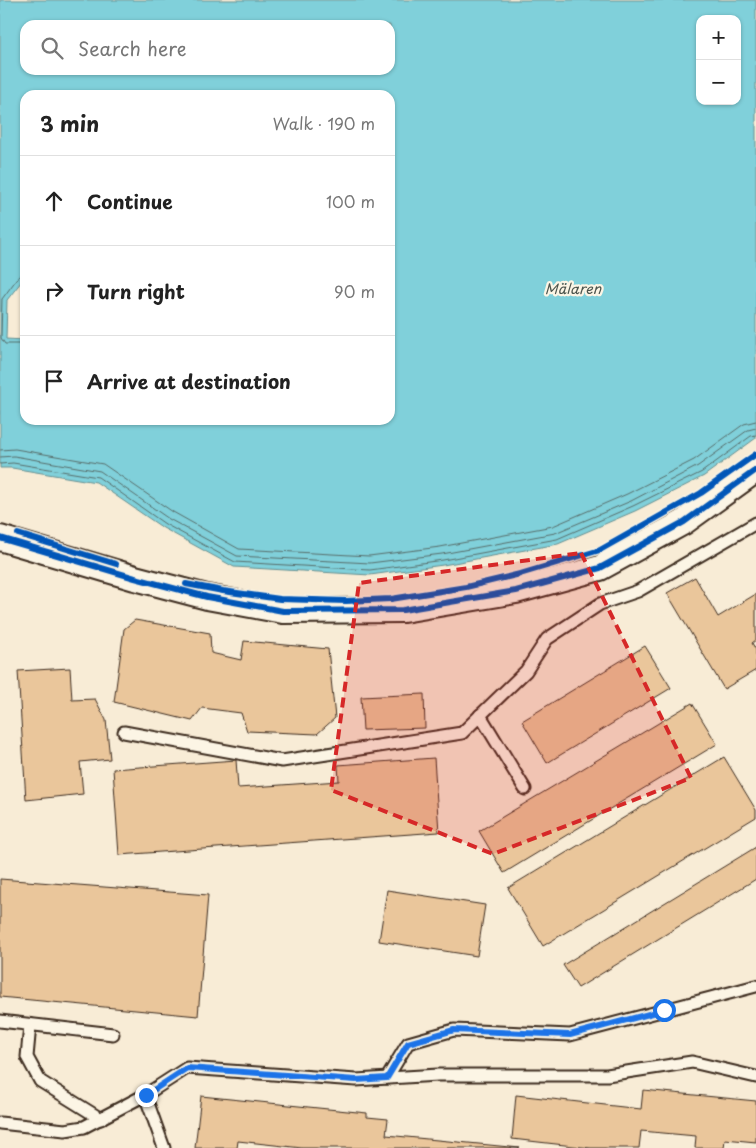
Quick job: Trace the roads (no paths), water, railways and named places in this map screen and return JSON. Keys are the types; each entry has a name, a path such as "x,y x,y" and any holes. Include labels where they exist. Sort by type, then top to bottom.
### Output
{"street":[{"path":"0,538 207,598 283,611 403,610 516,591 600,568 684,522 756,470"}],"lane":[{"path":"124,732 282,761 462,733 526,671 547,639 600,604 638,590 756,523"},
{"path":"480,715 525,789"},
{"path":"387,1078 408,1043 454,1030 570,1035 756,986"},
{"path":"0,1022 113,1034"},
{"path":"30,1025 27,1058 40,1081 101,1119"},
{"path":"0,1123 65,1130 84,1127 146,1095 187,1068 356,1080 438,1075 607,1074 692,1062 756,1077"},
{"path":"146,1095 164,1148"}],"water":[{"name":"Mälaren","path":"0,0 756,0 756,438 704,476 635,511 558,544 443,565 370,575 234,567 163,528 96,482 12,468 0,468"}]}
